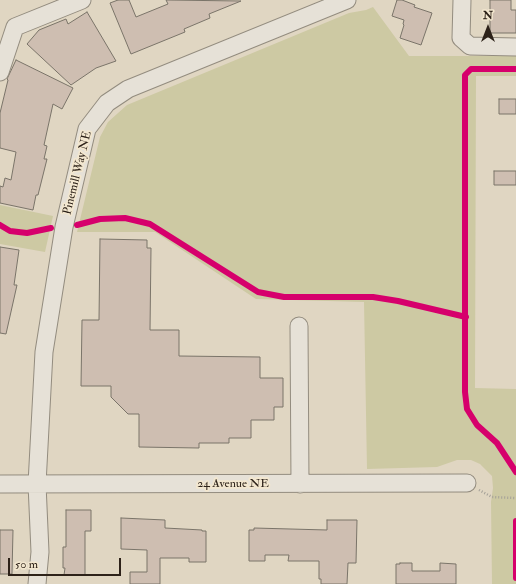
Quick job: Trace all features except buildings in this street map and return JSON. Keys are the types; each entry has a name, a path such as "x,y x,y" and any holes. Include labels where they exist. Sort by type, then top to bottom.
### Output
{"street":[{"path":"0,72 15,28 82,0"},
{"name":"Pinemill Way NE","path":"37,584 40,552 37,484 44,352 64,227 87,129 107,102 128,89 347,0"},
{"path":"462,0 462,38 470,46 516,47"},
{"path":"299,326 300,484"},
{"name":"24 Avenue NE","path":"0,484 467,483"}],"path":[{"path":"467,483 492,497 516,498"}],"shaded area":[{"path":"373,7 409,56 516,56 516,76 476,76 475,388 516,389 516,584 492,584 492,476 480,464 471,460 457,460 437,467 367,469 364,302 256,299 155,232 77,232 100,137 108,122 127,105 349,13 366,10"},
{"path":"0,205 53,216 45,252 0,244"}],"cycle path":[{"path":"516,69 471,69 465,75 465,392 467,409 477,425 497,443 516,472"},
{"path":"77,225 100,219 125,218 150,224 258,292 284,297 373,297 398,301 466,317"},
{"path":"0,225 10,231 27,233 51,228"},
{"path":"516,521 516,578"}]}
